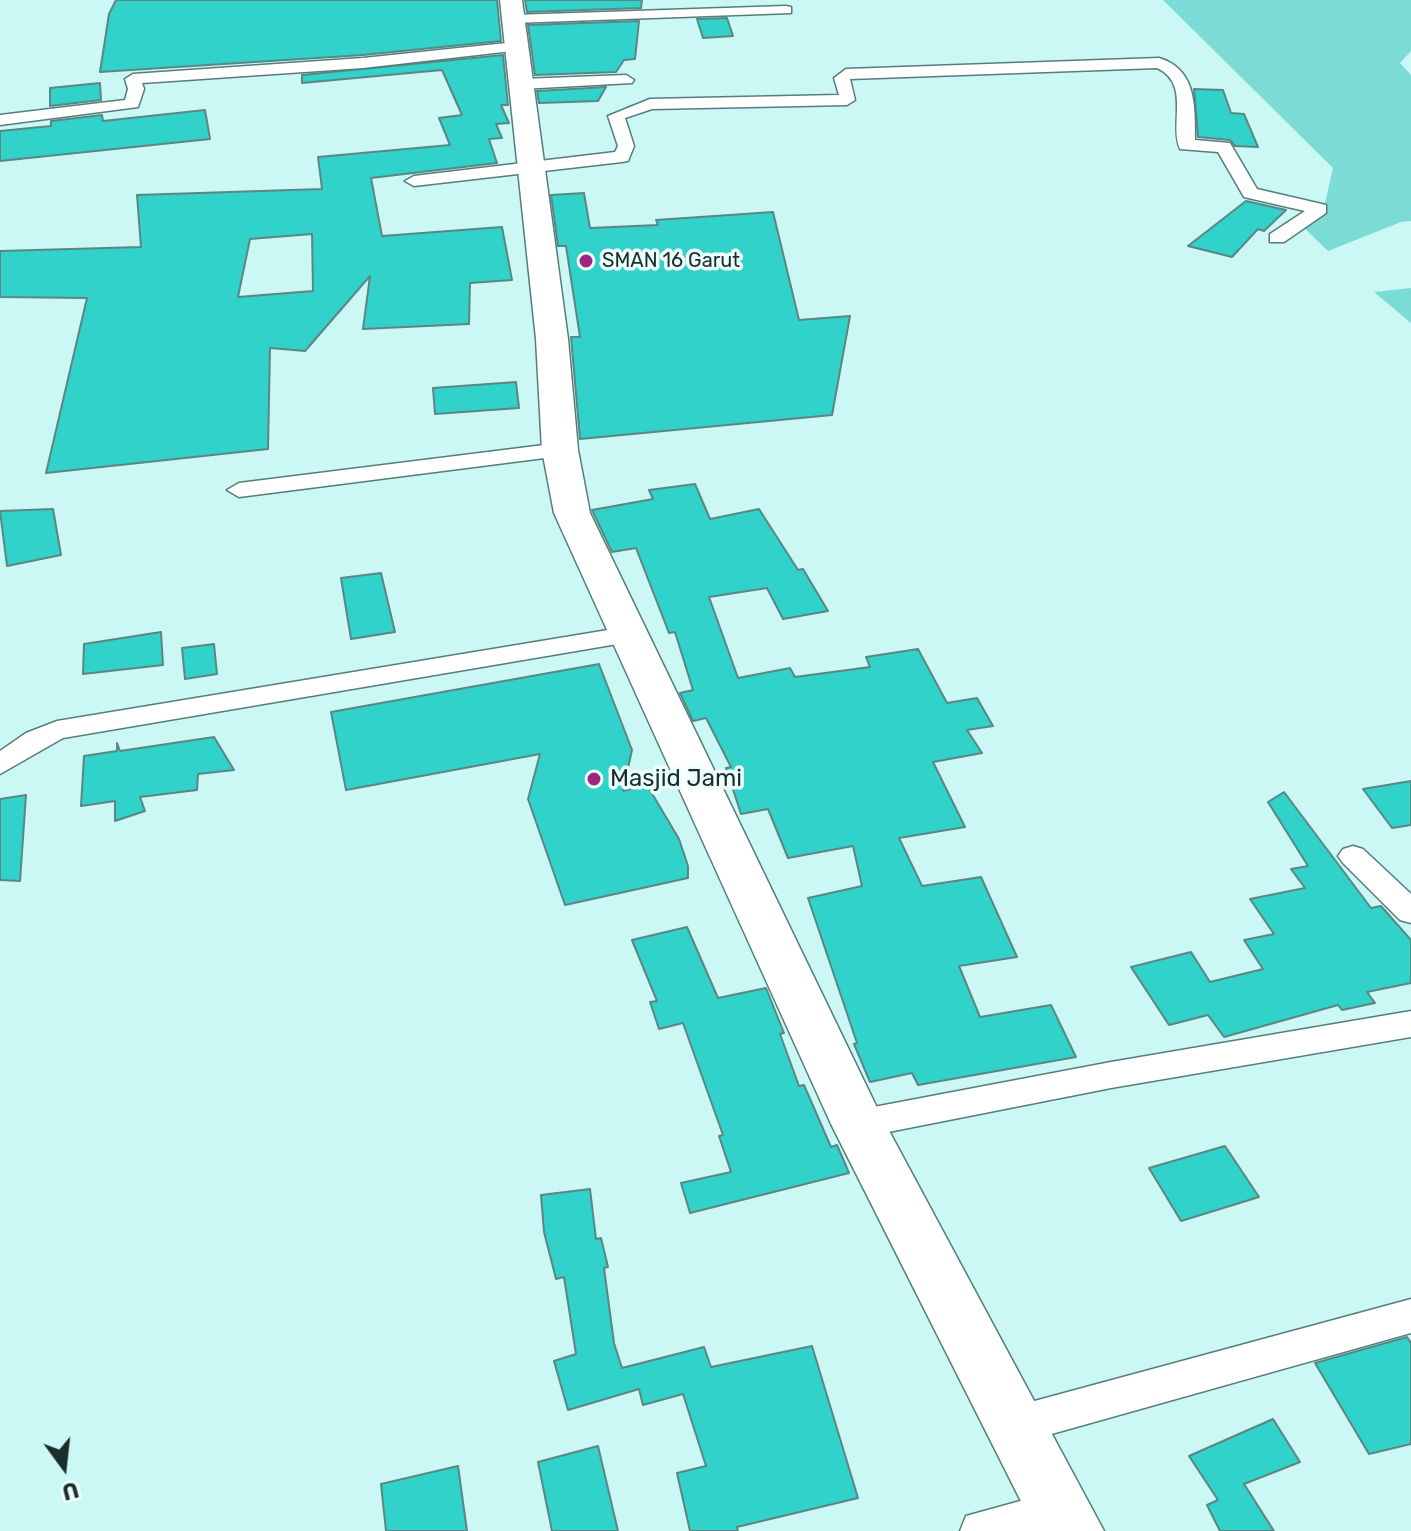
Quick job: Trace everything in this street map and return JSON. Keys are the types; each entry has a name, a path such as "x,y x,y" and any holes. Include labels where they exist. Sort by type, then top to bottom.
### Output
{"main road":[{"path":"515,38 552,339 560,450 572,513 626,635 858,1124 1065,1520"}],"street":[{"path":"0,120 132,104 136,89 133,79 786,10"},
{"path":"515,38 626,80"},
{"path":"414,181 506,171 530,164 622,157 626,146 616,116 650,104 847,100 847,88 842,78 846,74 1159,63 1172,67 1181,79 1186,145 1224,147 1250,193 1320,209 1277,238"},
{"path":"239,490 560,450"},
{"path":"0,765 36,739 72,727 626,635"},
{"path":"1353,856 1411,912"},
{"path":"858,1124 1111,1075 1411,1024"},
{"path":"1016,1425 1411,1316"},
{"path":"981,1531 1065,1520"}],"shaded area":[{"path":"1163,0 1411,0 1411,51 1400,63 1411,75 1411,221 1401,222 1328,251 1303,227 1324,208 1333,168"},
{"path":"1411,288 1411,323 1374,292"}],"building":[{"path":"116,0 497,0 501,41 363,55 100,72 109,14"},
{"path":"525,0 642,0 641,8 527,12"},
{"path":"727,18 733,36 703,38 697,19"},
{"path":"639,21 635,59 624,60 616,72 535,75 528,25"},
{"path":"503,55 508,105 501,105 509,123 496,124 502,138 489,139 497,163 371,178 382,236 502,227 512,280 470,283 469,324 363,329 370,276 305,351 270,348 268,449 46,473 87,298 0,297 0,251 141,247 137,195 322,189 318,157 450,145 439,118 462,115 442,70 302,83 302,75","holes":["312,234 313,291 238,297 250,239"]},
{"path":"100,83 101,100 50,106 50,88"},
{"path":"606,87 598,101 539,103 537,91"},
{"path":"1194,89 1223,90 1231,113 1244,114 1258,147 1235,146 1230,140 1198,137"},
{"path":"205,110 210,139 0,161 0,131 51,126 51,121 102,115 103,121"},
{"path":"584,193 590,228 658,225 656,220 773,212 799,320 850,316 832,415 580,439 571,337 580,337 566,246 558,246 551,195"},
{"path":"1246,201 1286,210 1264,231 1258,229 1232,257 1188,246"},
{"path":"516,382 519,408 435,414 433,388"},
{"path":"695,484 710,519 759,509 798,570 803,569 828,611 783,619 767,588 709,597 738,678 790,668 795,677 870,667 866,657 918,649 947,703 977,698 993,726 967,730 982,753 933,762 965,827 899,838 922,886 981,877 1017,957 959,966 980,1017 1051,1005 1076,1057 918,1085 912,1073 870,1082 854,1044 857,1043 808,898 862,886 853,846 788,858 768,809 741,814 726,768 731,767 706,718 693,721 680,693 693,690 675,632 669,633 636,548 612,552 592,510 653,499 649,490"},
{"path":"53,509 61,555 7,566 0,511"},
{"path":"381,573 395,632 351,639 341,578"},
{"path":"161,632 163,665 83,674 84,644"},
{"path":"214,644 217,674 185,679 182,648"},
{"path":"599,664 632,750 623,791 647,785 679,839 688,866 688,878 565,905 528,799 540,754 346,790 331,712"},
{"path":"214,737 234,770 198,774 197,790 140,797 145,811 115,821 115,801 81,806 84,756 117,751 117,743 120,751"},
{"path":"1411,781 1411,825 1392,828 1363,789"},
{"path":"1284,792 1371,908 1381,906 1411,940 1411,983 1367,992 1375,1003 1342,1010 1338,1005 1224,1037 1208,1015 1169,1025 1131,967 1191,952 1210,982 1263,969 1244,940 1274,934 1250,899 1305,888 1291,869 1308,866 1268,802"},
{"path":"26,795 20,881 0,880 0,799"},
{"path":"687,927 718,998 766,988 784,1033 780,1034 799,1086 804,1085 831,1147 837,1145 849,1173 690,1213 681,1183 731,1172 719,1136 723,1135 683,1023 659,1029 650,1002 657,1001 632,940"},
{"path":"1225,1146 1259,1197 1181,1221 1149,1168"},
{"path":"590,1189 596,1239 601,1238 608,1267 604,1268 614,1343 622,1368 704,1347 711,1367 812,1346 858,1498 737,1527 738,1531 690,1531 677,1473 706,1466 683,1394 643,1405 639,1389 568,1410 554,1361 576,1354 564,1277 556,1279 544,1232 541,1195"},
{"path":"1407,1337 1411,1343 1411,1444 1369,1454 1315,1363"},
{"path":"1273,1419 1300,1462 1244,1484 1274,1531 1220,1531 1207,1505 1218,1500 1189,1456"},
{"path":"598,1446 618,1531 552,1531 538,1462"},
{"path":"458,1466 467,1531 386,1531 381,1484"}],"place":[{"name":"SMAN 16 Garut","path":"586,261"},
{"name":"Masjid Jami","path":"594,779"}]}
